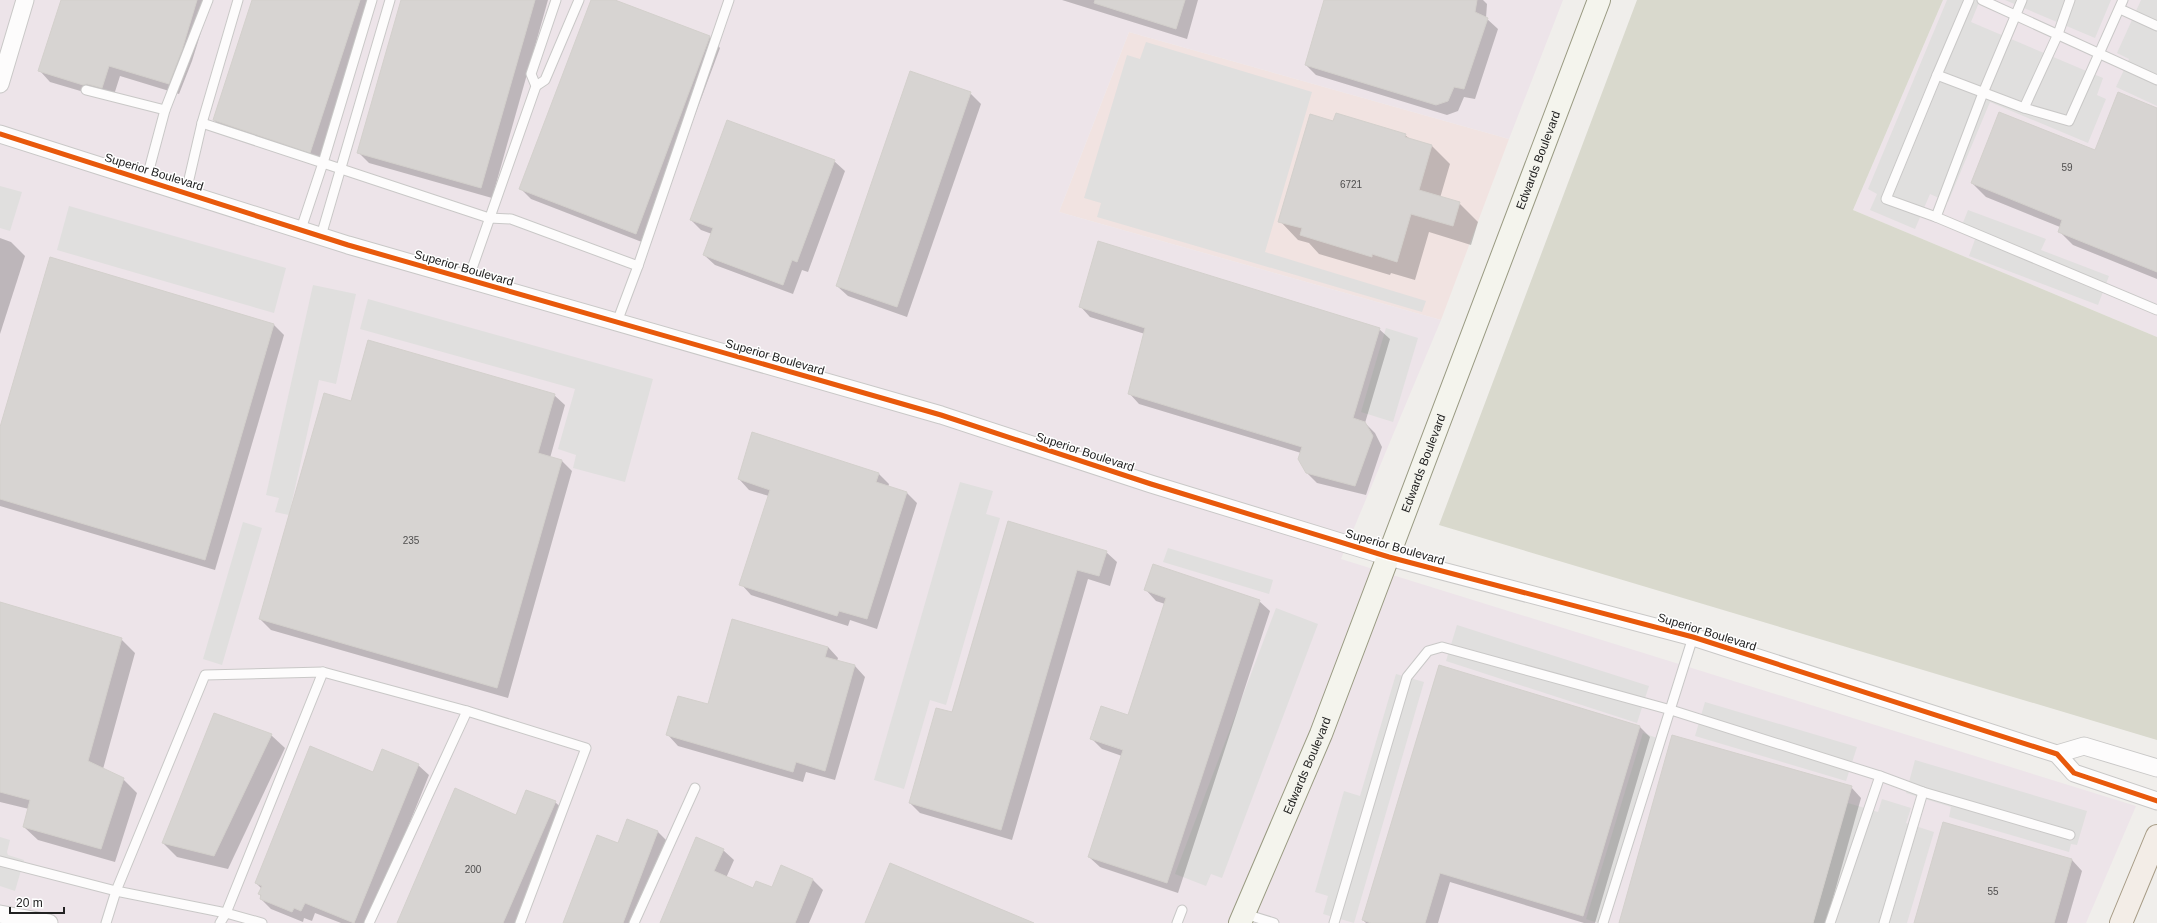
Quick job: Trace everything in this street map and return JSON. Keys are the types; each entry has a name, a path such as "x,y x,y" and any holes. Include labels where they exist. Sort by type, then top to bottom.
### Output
{"main road":[{"path":"2121,923 2157,836"}],"street":[{"path":"0,84 25,0"},
{"name":"Edwards Boulevard","path":"1243,918 1321,734 1599,0"},
{"name":"Superior Boulevard","path":"0,134 321,236 468,280 679,341 776,366 941,415 1151,484 1388,557 1694,637 2057,754"},
{"path":"2157,768 2084,746 2057,754 2074,773 2157,801"},
{"path":"0,914 49,923"}],"lane":[{"path":"146,181 165,110 208,0"},
{"path":"186,192 202,123 238,0"},
{"path":"301,229 323,163 372,0"},
{"path":"321,236 339,168 390,0"},
{"path":"536,86 531,74 556,0"},
{"path":"468,280 536,86 546,80 579,0"},
{"path":"617,322 638,266 729,0"},
{"path":"1969,0 1886,199 1936,217 2157,310"},
{"path":"1982,0 2016,14 2157,80"},
{"path":"1936,217 1983,93 2022,0"},
{"path":"2024,108 2058,34 2070,0"},
{"path":"1937,75 2024,108 2069,121 2098,52 2123,0"},
{"path":"2120,9 2157,26"},
{"path":"86,90 165,110"},
{"path":"202,123 489,218 511,218 638,266"},
{"path":"1603,923 1694,637"},
{"path":"1334,923 1408,677 1428,652 1442,647 1671,710 1880,776 1923,792 2070,835"},
{"path":"220,923 226,913 323,672"},
{"path":"106,923 116,891 205,675 323,672 467,711 586,748 520,923"},
{"path":"369,923 467,711"},
{"path":"1830,923 1880,776"},
{"path":"634,923 695,788"},
{"path":"1884,923 1923,792"},
{"path":"0,861 116,891 226,913 262,923"},
{"path":"1177,923 1182,910"},
{"path":"1243,918 1274,923"}],"shaded area":[{"path":"0,0 1563,0 1509,139 1129,32 1059,212 1441,320 1341,559 2136,806 2086,923 0,923"},
{"path":"1637,0 1943,0 1853,210 2157,337 2157,740 1439,525"},
{"path":"1943,0 2157,0 2157,337 1853,210"},
{"path":"1947,0 1980,0 1971,22 2103,78 2097,95 2106,99 2088,143 1990,102 1948,202 1930,194 1915,229 1870,210 1877,194 1868,189"},
{"path":"2005,0 2111,0 2095,38"},
{"path":"2141,0 2157,0 2157,106 2116,87 2129,59 2117,53"},
{"path":"1129,32 1509,139 1441,320 1059,212"},
{"path":"1146,42 1312,92 1265,252 1426,301 1422,312 1097,217 1101,203 1084,198 1127,55 1140,59"},
{"path":"0,186 22,192 10,231 0,228"},
{"path":"69,206 286,268 274,313 57,250"},
{"path":"1968,210 2046,239 2041,250 2109,276 2098,305 1969,256 1978,231 1962,225"},
{"path":"313,285 356,294 336,384 319,380 289,515 275,512 279,498 266,495"},
{"path":"368,299 653,379 625,482 573,468 576,455 558,449 575,389 360,329"},
{"path":"1386,328 1418,338 1393,422 1361,412"},
{"path":"960,482 993,491 986,514 1000,518 946,705 930,700 904,789 874,780"},
{"path":"243,522 262,528 222,665 203,659"},
{"path":"1168,548 1273,580 1269,594 1163,562"},
{"path":"1276,608 1318,624 1222,878 1211,874 1206,886 1175,874"},
{"path":"1457,625 1649,686 1637,723 1446,661"},
{"path":"1396,674 1424,682 1354,923 1323,914 1328,896 1315,892 1344,791 1360,796"},
{"path":"1705,702 1857,747 1846,781 1695,736"},
{"path":"1643,733 1657,738 1600,923 1598,923 1586,919"},
{"path":"1915,760 2087,811 2077,845 2071,844 2069,852 1949,817 1951,807 1906,793"},
{"path":"1882,799 1911,808 1906,823 1934,832 1907,923 1813,923 1848,803 1878,812"},
{"path":"0,837 10,840 7,852 8,855 24,860 15,891 0,886"}],"building":[{"path":"61,0 197,0 182,50 169,84 109,66 102,88 87,84 83,85 38,71"},
{"path":"252,0 360,0 310,153 213,120"},
{"path":"401,0 535,0 481,188 357,153"},
{"path":"591,0 615,0 710,36 636,234 519,189"},
{"path":"1095,0 1185,0 1176,29 1094,3"},
{"path":"1324,0 1477,0 1475,12 1488,18 1464,89 1454,87 1448,101 1436,105 1305,65"},
{"path":"910,71 971,92 897,307 836,286"},
{"path":"2118,92 2157,108 2157,272 2058,232 2062,220 1971,183 1999,112 2095,150"},
{"path":"1336,113 1406,134 1405,137 1432,145 1419,190 1460,202 1453,226 1411,214 1397,262 1372,254 1372,257 1300,235 1302,228 1278,222 1310,114 1333,121"},
{"path":"727,120 835,160 797,262 792,260 783,285 703,255 713,228 690,220"},
{"path":"1098,241 1380,328 1353,418 1365,422 1373,436 1355,486 1306,473 1298,459 1302,447 1128,394 1145,328 1079,307"},
{"path":"50,257 274,324 205,560 0,499 0,427"},
{"path":"368,340 555,394 538,453 562,460 497,688 259,619 324,393 351,401"},
{"path":"752,432 879,473 876,482 907,492 867,619 839,611 837,616 739,585 770,490 738,479"},
{"path":"1008,521 1107,551 1099,576 1077,570 1001,830 909,803 936,708 952,712"},
{"path":"1153,564 1260,600 1167,883 1088,857 1123,750 1090,739 1101,706 1128,715 1166,598 1144,590"},
{"path":"0,602 122,638 88,761 124,778 101,849 23,827 30,800 0,792"},
{"path":"732,619 828,647 825,657 855,665 825,771 796,762 793,772 666,735 678,696 708,704"},
{"path":"1439,665 1640,726 1583,916 1440,873 1425,923 1371,923 1362,920"},
{"path":"214,713 272,734 214,856 162,843"},
{"path":"1672,735 1852,786 1813,923 1619,923"},
{"path":"310,746 373,772 382,749 419,764 354,923 305,903 301,911 294,908 292,912 260,899 261,895 258,894 262,886 255,883"},
{"path":"455,788 516,815 526,790 556,801 503,923 397,923"},
{"path":"627,819 658,831 623,923 563,923 597,835 618,843"},
{"path":"1943,822 2072,859 2054,923 1914,923"},
{"path":"696,837 724,849 714,871 753,888 756,881 772,887 781,865 813,879 795,923 660,923"},
{"path":"890,863 1034,923 865,923"}],"cycle path":[{"path":"0,134 348,245 941,415 1151,484 1389,557 1693,637 2057,754 2074,773 2157,801"}]}
